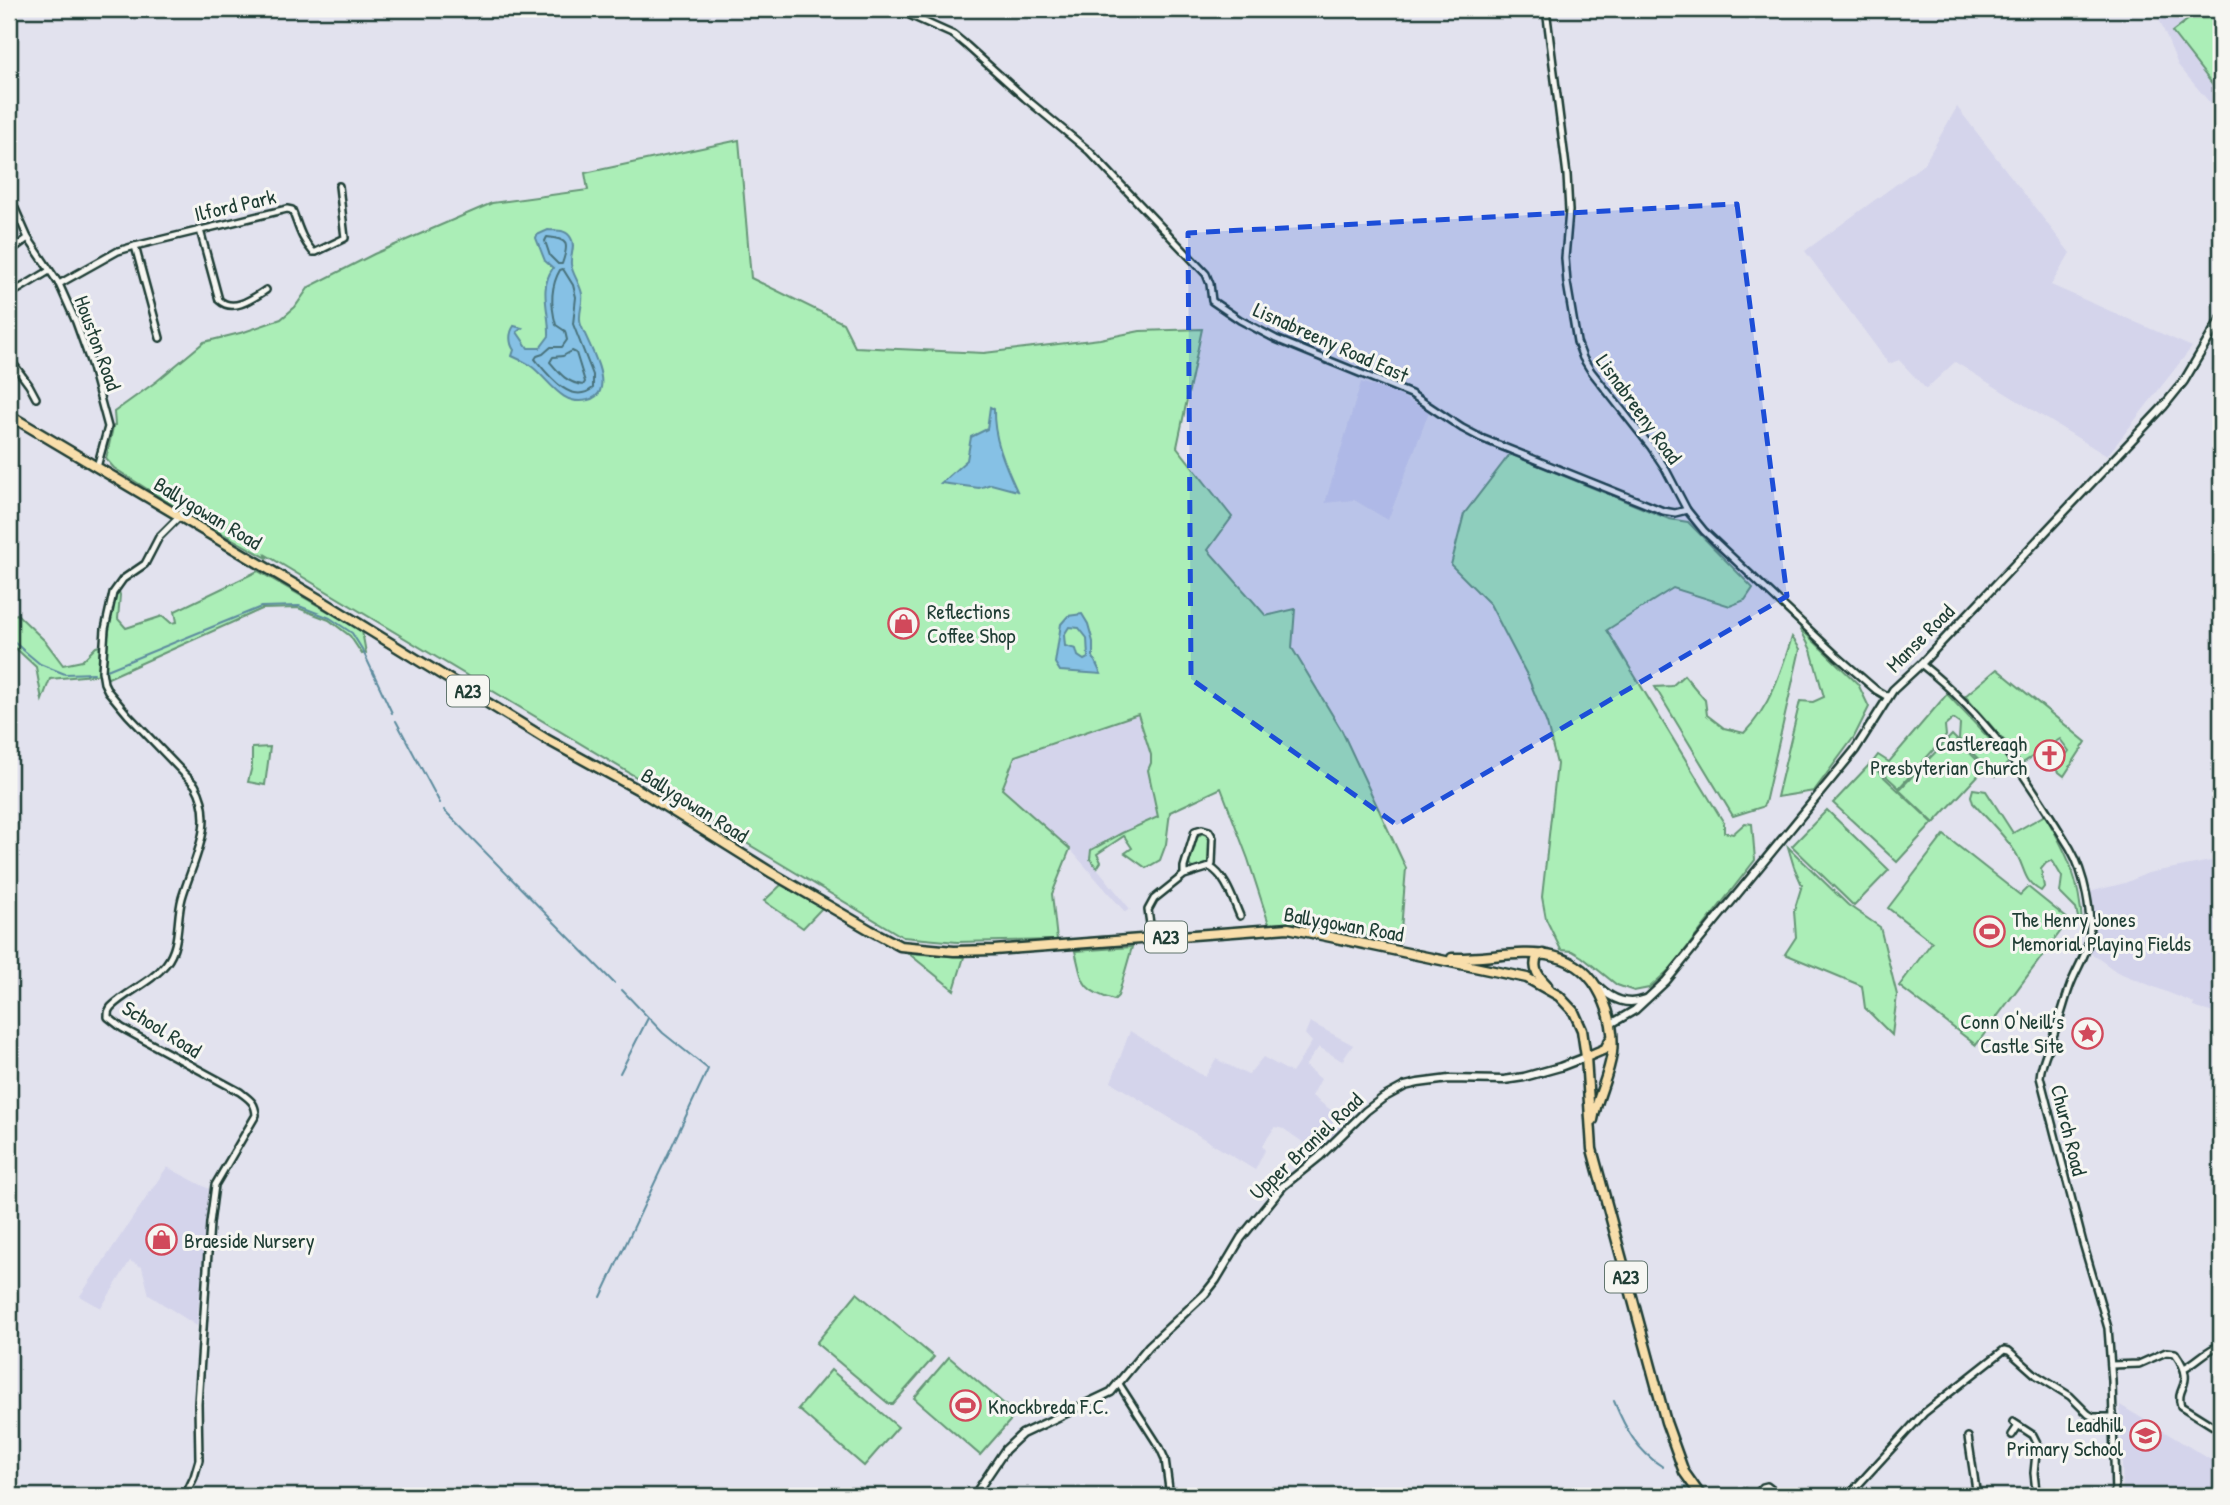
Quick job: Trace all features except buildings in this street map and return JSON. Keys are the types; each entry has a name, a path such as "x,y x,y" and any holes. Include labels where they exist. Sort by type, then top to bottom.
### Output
{"main road":[{"name":"Ballygowan Road","path":"9,415 546,739 615,776 783,879 900,946 941,950 994,950 1288,928 1527,978 1555,992 1574,1012 1582,1030 1592,1149 1666,1422 1684,1472 1701,1496"},
{"name":"Ballygowan Road","path":"1435,958 1472,959 1543,954 1564,959 1578,967 1592,981 1605,1003 1612,1037 1610,1062 1597,1101 1591,1132"},
{"name":"A23","path":"1543,954 1538,957 1535,968 1538,976 1555,992"},
{"path":"1586,1053 1605,1049 1612,1037"}],"street":[{"name":"Lisnabreeny Road East","path":"896,9 954,35 1089,151 1206,274 1212,301 1222,309 1276,339 1410,394 1454,424 1481,438 1663,511 1675,513 1687,510"},
{"name":"Lisnabreeny Road","path":"1546,9 1567,175 1569,211 1566,267 1580,353 1591,372 1660,461 1687,510 1710,537 1828,648 1876,690 1888,697"},
{"name":"Ilford Park","path":"59,284 118,251 289,209 294,214 298,232 313,251 317,252 345,238 339,186"},
{"name":"Houston Road","path":"9,195 28,238 59,284 92,364 108,426 96,467"},
{"path":"200,230 222,303 243,303 266,290"},
{"path":"9,252 28,238"},
{"path":"135,246 160,338"},
{"path":"9,295 49,271"},
{"name":"Manse Road","path":"1611,1024 1655,994 1856,750 1897,685 1921,664 2163,407 2189,373 2221,318"},
{"path":"9,358 36,398"},
{"name":"School Road","path":"180,516 159,537 145,564 123,579 113,593 102,671 108,691 195,785 203,798 204,812 204,829 182,898 173,954 156,974 110,1008 108,1017 122,1028 240,1092 256,1106 256,1115 215,1185 198,1404 199,1460 185,1496"},
{"name":"Church Road","path":"1921,664 1963,701 2000,741 2070,848 2083,879 2089,925 2088,944 2043,1060 2040,1083 2106,1321 2111,1365 2115,1496"},
{"path":"1184,875 1195,831 1202,829 1209,831 1213,838 1210,867"},
{"path":"1152,938 1148,910 1154,899 1184,875 1210,867"},
{"path":"1210,867 1219,874 1229,890 1240,916"},
{"path":"1592,981 1623,1002 1639,1002 1655,994"},
{"name":"Upper Braniel Road","path":"974,1496 1006,1450 1022,1434 1103,1397 1119,1384 1149,1346 1205,1294 1241,1238 1283,1186 1325,1152 1383,1098 1405,1086 1433,1080 1504,1080 1524,1077 1570,1064 1586,1053"},
{"path":"2184,1368 2221,1345"},
{"path":"1848,1496 1924,1413 2004,1350 2036,1375 2070,1396 2088,1414 2093,1417 2113,1418"},
{"path":"2111,1365 2138,1364 2169,1351 2175,1353 2184,1368 2186,1382 2179,1401 2181,1406 2221,1431"},
{"path":"1119,1384 1160,1448 1165,1459 1170,1496"},
{"path":"2012,1435 2016,1424 2033,1435 2038,1443 2034,1473 2036,1494 2089,1496"},
{"path":"1968,1437 1977,1496"},
{"path":"1750,1495 1767,1486 1780,1496"}],"highlighted area":[{"path":"1737,204 1787,596 1397,825 1191,679 1188,233"}],"shaded area":[{"path":"2155,9 2221,9 2221,116 2178,65"},
{"path":"1957,107 2070,253 2051,285 2192,347 2107,456 1955,362 1926,389 1899,360 1889,364 1805,251 1924,164"},
{"path":"1361,382 1396,393 1429,412 1388,520 1354,500 1325,503"},
{"path":"1138,714 1151,756 1148,770 1158,817 1122,833 1089,854 1090,859 1130,909 1125,912 1070,849 1002,790 1015,756"},
{"path":"2221,859 2221,1015 2193,1007 2194,1003 2117,972 2088,951 2093,930 2089,892 2125,883 2148,873"},
{"path":"1310,1022 1353,1045 1342,1061 1319,1047 1305,1066 1321,1079 1312,1096 1347,1122 1317,1152 1284,1129 1275,1127 1262,1146 1265,1150 1255,1170 1111,1082 1130,1031 1205,1077 1216,1059 1248,1075 1263,1057 1292,1073 1312,1042 1305,1034"},
{"name":"Braeside Nursery","path":"167,1167 209,1189 197,1326 149,1295 142,1267 130,1261 101,1308 80,1296"},
{"name":"Leadhill Primary School","path":"2120,1405 2221,1466 2221,1487 2215,1496 2123,1496"}],"green space":[{"path":"2202,9 2221,9 2221,95 2172,32"},
{"path":"739,140 751,278 843,323 855,347 984,353 1100,339 1140,331 1202,329 1177,447 1232,517 1208,550 1266,616 1295,609 1292,648 1342,731 1406,868 1400,942 1296,923 1269,924 1221,788 1170,812 1166,844 1160,860 1146,868 1125,853 1132,848 1124,836 1097,854 1101,862 1097,868 1090,859 1091,850 1158,817 1148,770 1151,755 1138,714 1015,756 1002,789 1070,849 1052,894 1057,940 957,942 903,937 266,555 267,558 188,515 114,468 106,459 115,425 114,412 204,342 281,319 295,307 309,287 374,254 492,203 588,190 585,173"},
{"path":"1510,454 1669,519 1688,522 1753,588 1745,600 1730,606 1673,588 1607,630 1724,823 1724,832 1733,834 1745,823 1752,824 1755,860 1671,968 1649,988 1634,991 1617,985 1582,957 1572,951 1561,950 1546,919 1542,897 1557,764 1547,724 1527,675 1490,604 1451,565 1464,514"},
{"path":"258,571 362,631 366,653 362,654 350,636 329,620 298,608 262,609 106,679 105,674 50,679 42,700 36,667 9,642 9,616 17,614 45,641 63,665 82,661 96,647 107,644 114,599 119,591 118,619 126,628 163,616 171,623 177,622 175,611"},
{"path":"1800,628 1858,684 1869,707 1854,737 1814,791 1777,797 1800,701 1813,702 1824,697 1811,650"},
{"path":"1792,637 1800,649 1765,803 1762,807 1733,816 1655,687 1672,686 1684,675 1705,700 1707,715 1724,728 1744,733 1768,700"},
{"path":"1997,669 2086,742 2064,776 2055,769 2069,751 2060,739 2021,764 2010,747 1965,696"},
{"path":"1947,694 2009,762 1995,776 1959,739 1960,724 1953,719 1945,726 1946,736 1899,788 1872,763 1878,755 1889,762"},
{"path":"1952,735 1985,768 1934,823 1899,790"},
{"path":"270,747 265,785 248,782 252,766 252,748"},
{"path":"1870,764 1933,823 1897,862 1833,803"},
{"path":"1973,789 1986,791 2013,833 2045,815 2071,867 2082,924 2076,909 2060,893 2062,877 2052,860 2041,869 2044,887 2041,891 2028,879 2008,841 1973,803"},
{"path":"1827,810 1889,870 1854,906 1792,846"},
{"path":"1202,833 1209,837 1210,863 1192,869 1189,864 1197,838"},
{"name":"The Henry Jones Memorial Playing Fields","path":"1944,835 2020,895 2028,887 2069,920 1976,1045 1899,986 1932,942 1888,908"},
{"path":"1788,847 1848,905 1880,927 1897,995 1892,1035 1865,1008 1862,986 1785,954 1796,937 1794,911 1802,885"},
{"path":"781,885 822,908 803,928 764,901"},
{"path":"1132,947 1118,996 1114,1000 1089,988 1082,977 1075,951"},
{"path":"908,953 964,957 954,990"},
{"path":"857,1293 934,1357 893,1404 889,1404 816,1343"},
{"name":"Knockbreda F.C.","path":"949,1357 1016,1414 980,1455 914,1398"},
{"path":"831,1370 898,1427 864,1466 798,1409"}],"water":[{"path":"548,230 564,232 572,241 571,264 582,298 580,321 601,376 599,393 588,400 579,401 563,396 538,371 512,356 514,350 510,338 514,326 522,328 517,332 528,348 540,348 549,336 545,292 553,268 545,261 536,238"},
{"path":"990,407 994,409 995,430 1017,491 991,484 979,488 941,483 967,460 971,437 987,429"},
{"path":"1082,614 1088,624 1093,642 1093,657 1101,674 1060,671 1055,663 1061,624 1068,616","holes":["1069,627 1079,628 1087,638 1088,658 1084,660 1078,656 1076,649 1065,646 1064,635"]}],"waterway":[{"path":"107,670 261,607 299,606 330,618 352,633 392,713"},
{"path":"9,638 40,664 65,674 94,673"},
{"path":"396,721 440,803"},
{"path":"444,810 614,983"},
{"path":"601,1297 708,1069 663,1033 622,990"},
{"path":"620,1073 648,1018"},
{"path":"1614,1401 1633,1438 1646,1454 1663,1467"},
{"path":"1684,1486 1691,1496"}],"place":[{"name":"Reflections Coffee Shop","path":"904,623"},
{"name":"Castlereagh Presbyterian Church","path":"2050,755"},
{"name":"The Henry Jones Memorial Playing Fields","path":"1989,931"},
{"name":"Conn O'Neill's Castle Site","path":"2087,1033"},
{"name":"Braeside Nursery","path":"161,1240"},
{"name":"Knockbreda F.C.","path":"965,1406"},
{"name":"Leadhill Primary School","path":"2146,1436"}]}
